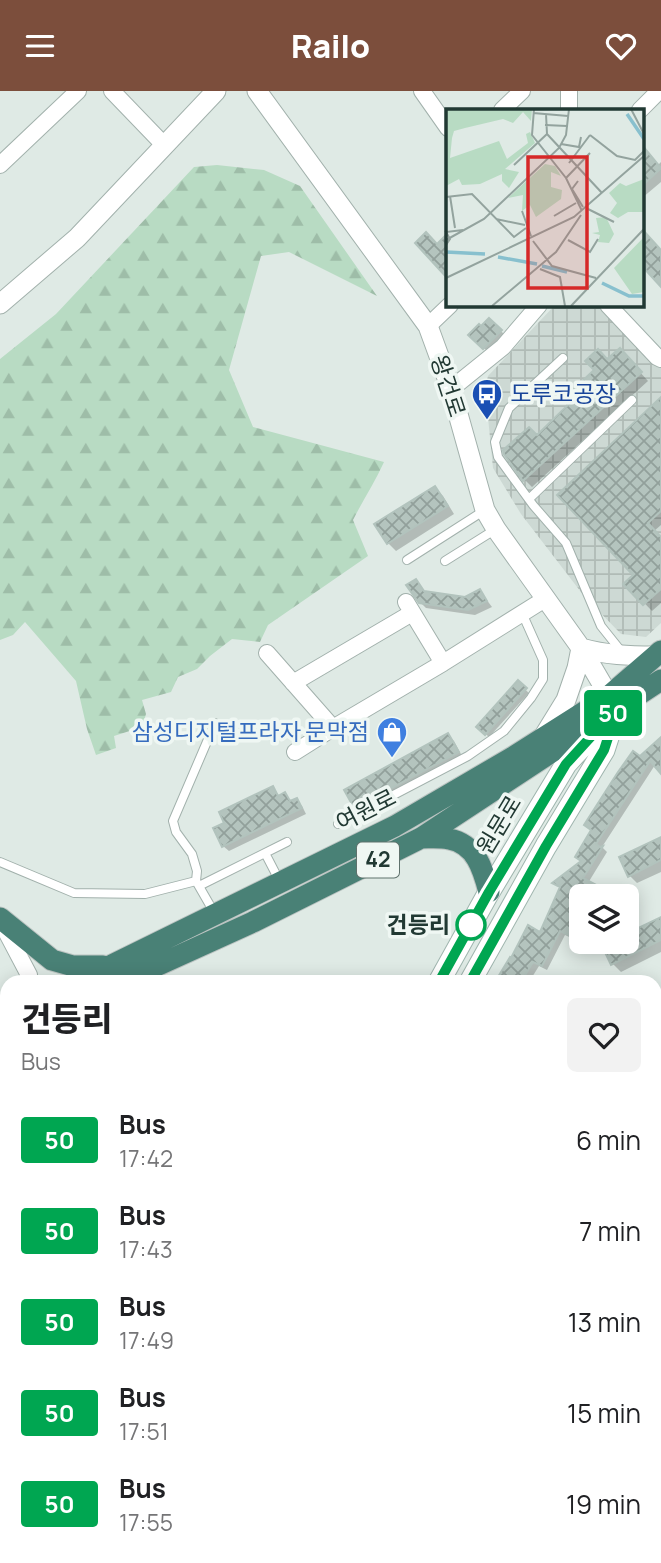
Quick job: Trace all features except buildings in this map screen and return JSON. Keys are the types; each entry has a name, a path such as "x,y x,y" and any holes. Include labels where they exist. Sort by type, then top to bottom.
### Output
{"highway":[{"name":"여원로","path":"116,974 253,922 421,838 614,701 658,653"},
{"name":"여원로","path":"116,974 215,915 395,826 541,739 661,680"},
{"path":"421,838 448,838 475,853 484,870 489,892"},
{"path":"0,918 52,960 116,974"}],"main road":[{"name":"원문로","path":"443,975 566,764 614,701"},
{"path":"474,975 546,846 604,750 614,701"}],"street":[{"path":"0,165 78,91"},
{"path":"112,91 164,145"},
{"path":"0,304 77,238 216,91"},
{"name":"왕건로","path":"257,91 428,327 451,389 485,510 614,701"},
{"path":"422,91 446,127"},
{"path":"503,109 522,91"},
{"path":"569,91 569,109"},
{"path":"641,109 659,91"},
{"path":"428,327 449,306"},
{"path":"451,389 503,347 538,306"},
{"path":"609,306 661,359"},
{"path":"295,752 545,599"},
{"path":"293,683 409,607 443,663"},
{"path":"541,739 566,700 577,668 580,648 625,656 658,653"},
{"path":"267,653 333,728"},
{"path":"0,918 29,975"}],"lane":[{"path":"563,358 509,408 495,442 498,457 528,499 566,543 601,627 625,656"},
{"path":"528,499 632,400"},
{"path":"407,560 485,510"},
{"path":"445,561 496,529"},
{"path":"338,824 468,756 504,731 544,679 543,660 522,613"},
{"path":"215,723 173,821 176,832 192,854 198,884 215,915"},
{"path":"0,862 74,893 145,894 198,884 287,842"},
{"path":"265,853 281,883"}],"shaded area":[{"name":"도루코공장","path":"554,306 601,306 648,359 661,367 661,623 646,637 621,634 584,596 521,514 493,468 485,387 488,376"}],"green space":[{"path":"217,165 264,170 300,186 377,296 289,252 261,256 229,370 253,427 384,462 353,520 368,556 268,625 260,642 232,639 197,669 178,677 171,692 142,700 146,714 142,727 114,736 116,748 96,755 76,681 25,622 13,635 0,640 0,359 56,314 194,167"}],"bus line":[{"name":"50","path":"443,975 566,764 618,707 604,750 546,846 474,975"}],"place":[{"name":"도루코공장","path":"487,421"},
{"name":"삼성디지털프라자 문막점","path":"392,759"},
{"name":"건등리","path":"471,925"}]}
